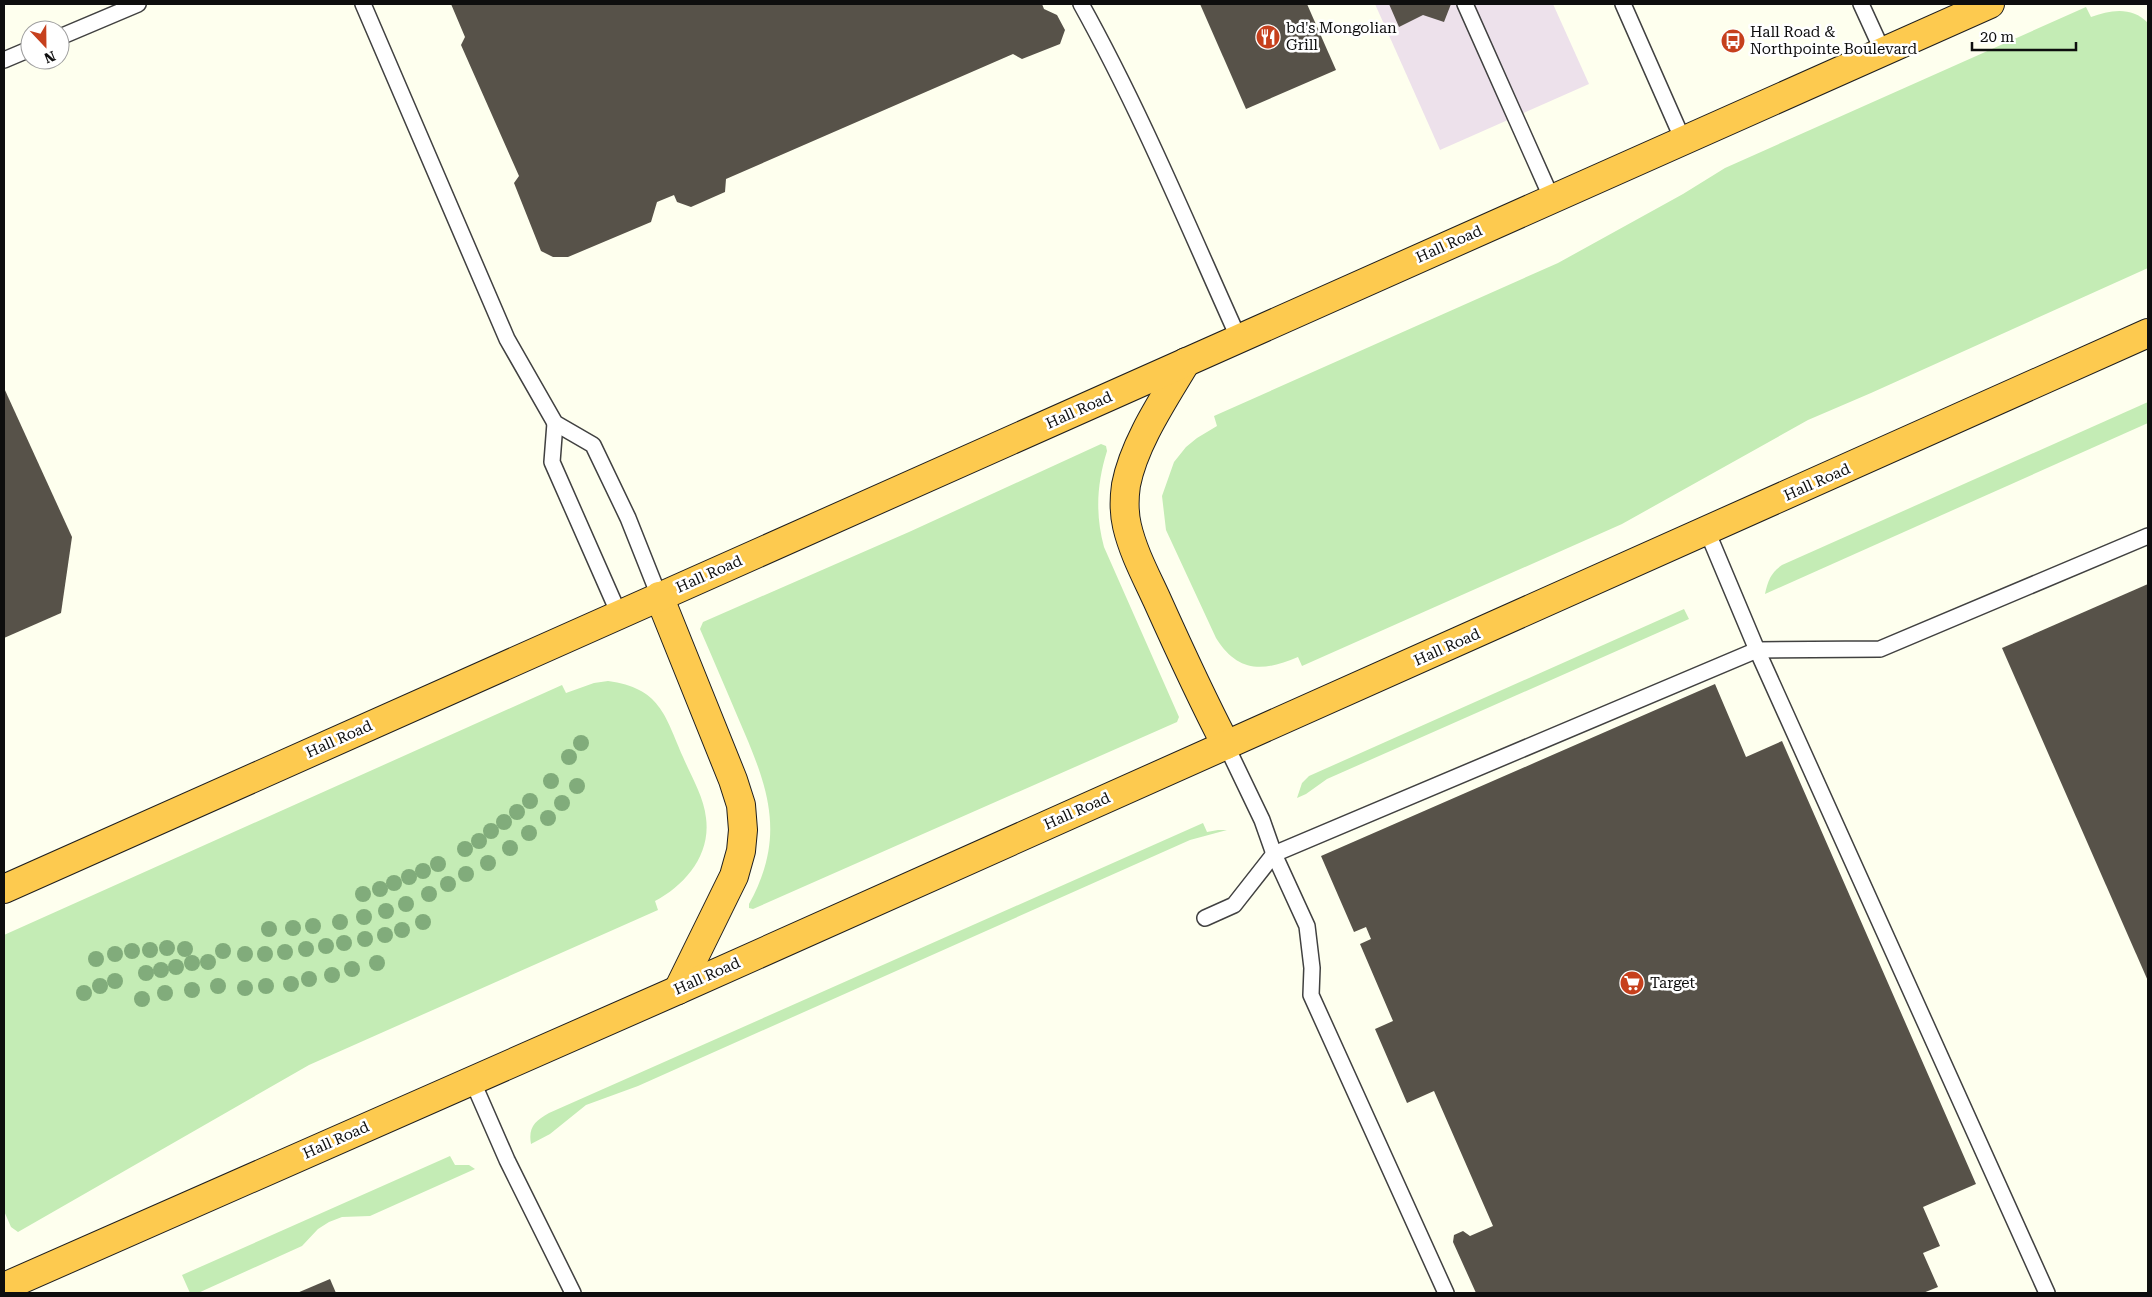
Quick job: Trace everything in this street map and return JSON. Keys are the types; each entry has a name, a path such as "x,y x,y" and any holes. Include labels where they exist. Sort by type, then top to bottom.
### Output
{"highway":[{"name":"Hall Road","path":"4,889 1990,4"},
{"name":"Hall Road","path":"4,1287 678,990 2148,333"},
{"path":"1186,362 1157,410 1134,459 1126,484 1124,506 1127,527 1135,552 1197,689 1226,744"},
{"path":"659,596 733,780 741,805 744,830 741,851 734,876 678,990"}],"lane":[{"path":"70,33 138,4"},
{"path":"362,4 508,339 555,423 593,445 628,518 659,596"},
{"path":"1081,4 1114,64 1147,132 1239,339"},
{"path":"1465,4 1552,198"},
{"path":"1623,4 1683,140"},
{"path":"1861,4 1882,52"},
{"path":"4,60 20,53"},
{"path":"555,423 552,462 620,614"},
{"path":"1706,531 1757,650 2046,1293"},
{"path":"1205,918 1234,905 1274,854 1757,650 1880,649 2148,536"},
{"path":"1226,744 1262,820 1274,854 1307,926 1312,968 1311,995 1446,1293"},
{"path":"472,1080 507,1160 573,1293"}],"shaded area":[{"path":"1375,4 1553,4 1589,84 1440,150"}],"green space":[{"path":"2086,7 2091,17 2113,11 2121,11 2135,14 2148,23 2148,268 1808,420 1622,524 1302,666 1298,657 1274,665 1252,666 1233,658 1224,649 1216,638 1166,530 1162,496 1174,462 1186,447 1217,426 1214,416 1558,263 1683,194 1725,168"},
{"path":"2148,402 2148,423 1765,594 1770,577 1782,565"},
{"path":"1101,444 1106,446 1107,451 1098,499 1099,523 1104,547 1179,717 1177,722 753,909 749,908 768,856 769,811 758,767 700,629 703,622 909,532"},
{"path":"1684,609 1689,619 1327,779 1297,798 1302,783 1309,776"},
{"path":"608,681 639,690 650,697 658,706 671,728 700,794 705,810 706,832 700,856 686,877 655,901 658,910 309,1065 18,1232 11,1227 4,1211 4,935 562,685 566,693 594,683"},
{"path":"1203,823 1207,832 1227,830 1190,840 638,1086 586,1105 550,1134 531,1144 530,1138 534,1125 549,1113"},
{"path":"450,1156 455,1165 469,1165 475,1169 370,1216 342,1217 329,1222 318,1229 302,1246 198,1293 190,1293 182,1275"}],"building":[{"path":"451,4 1042,4 1044,9 1057,15 1065,30 1060,44 1022,59 1013,54 726,179 725,192 691,207 677,202 674,195 657,202 651,222 568,257 553,257 541,251 514,183 519,176 461,45 465,37"},
{"name":"bd's Mongolian Grill","path":"1200,4 1307,4 1336,70 1246,109"},
{"path":"1389,4 1451,4 1444,22 1423,15 1399,27"},
{"path":"4,388 72,537 61,613 4,638"},
{"path":"2148,584 2148,981 2002,648"},
{"name":"Target","path":"1715,684 1746,757 1782,741 1976,1184 1923,1207 1940,1246 1923,1253 1938,1287 1923,1293 1476,1293 1453,1242 1454,1235 1463,1231 1470,1236 1493,1226 1434,1091 1407,1103 1375,1029 1393,1021 1360,944 1371,939 1366,927 1354,932 1321,856"},
{"path":"330,1279 336,1293 297,1293"}],"place":[{"name":"bd's Mongolian Grill","path":"1268,37"},
{"name":"Hall Road & Northpointe Boulevard","path":"1733,41"},
{"name":"Target","path":"1632,983"}]}
